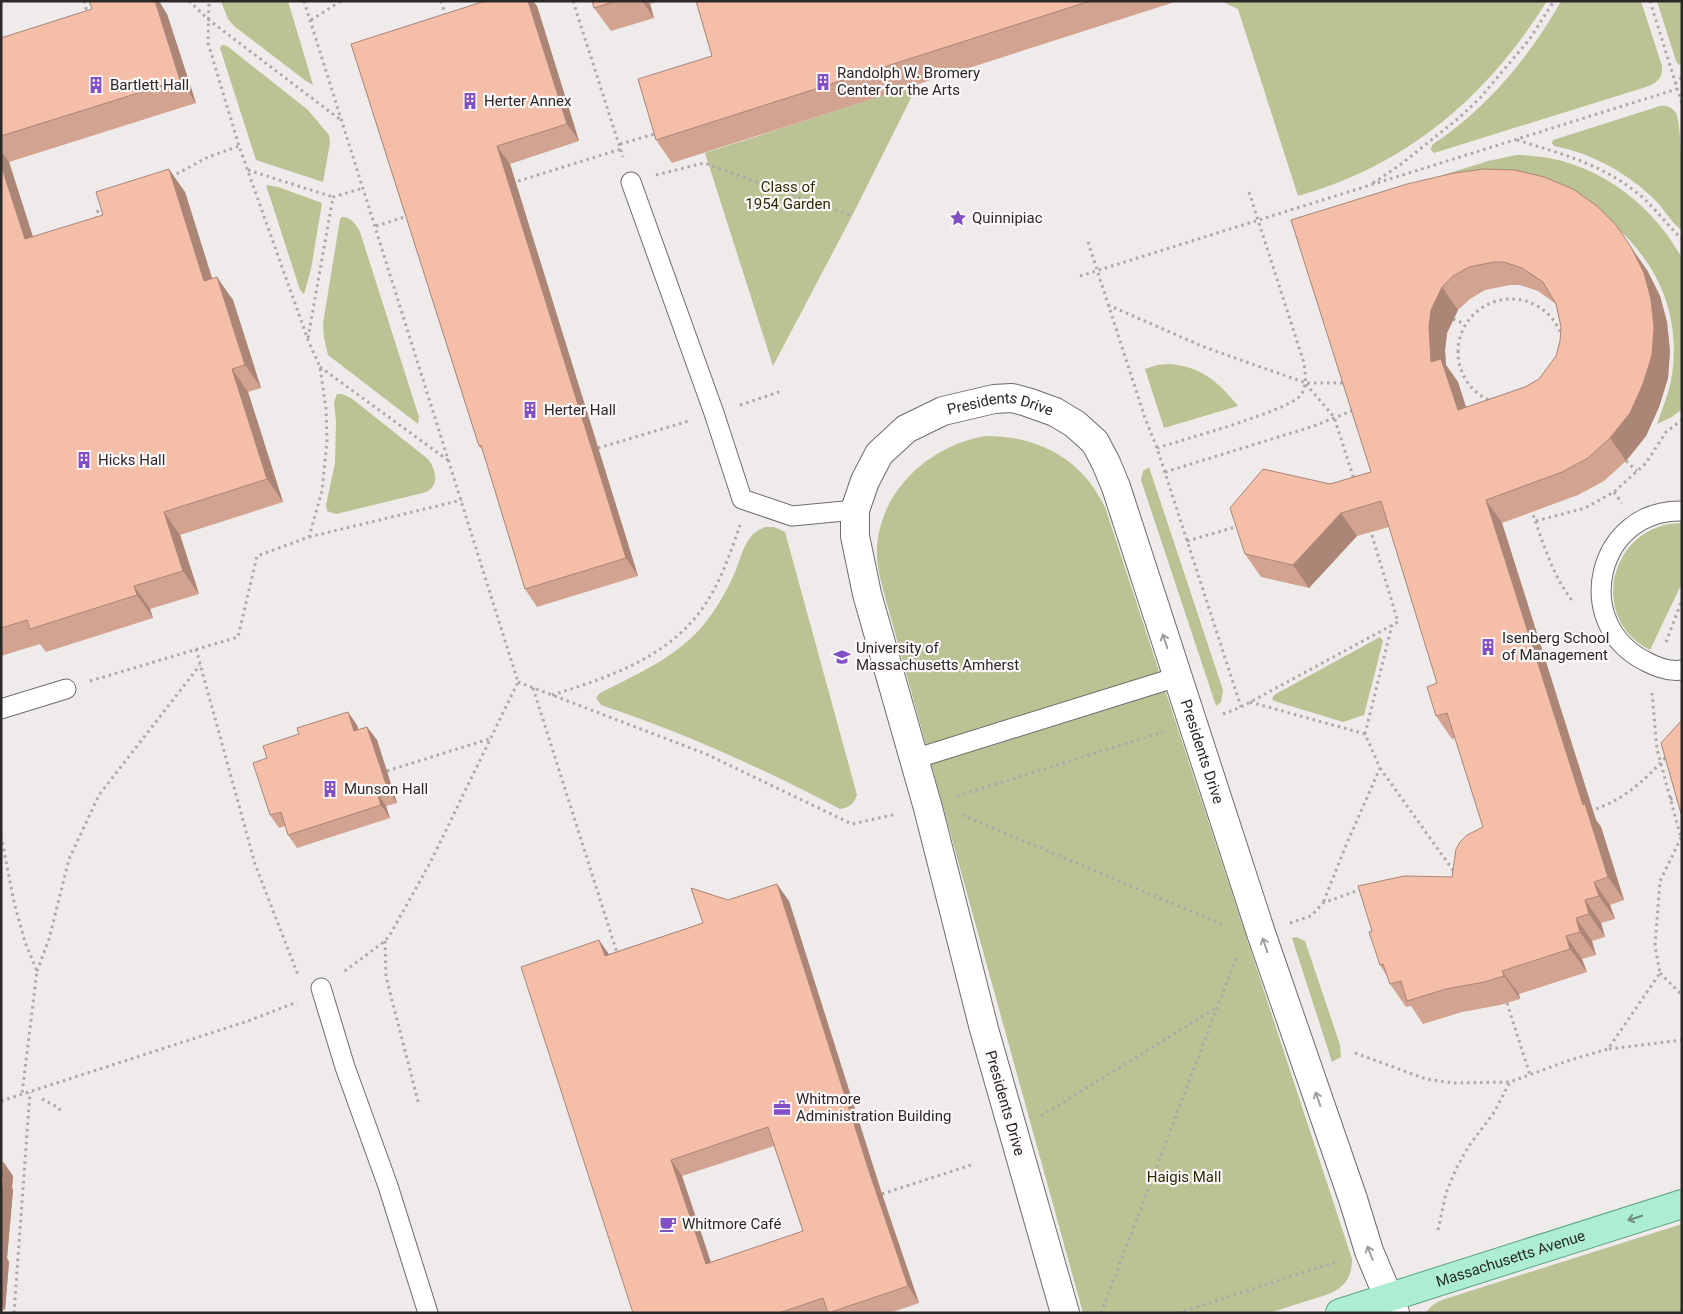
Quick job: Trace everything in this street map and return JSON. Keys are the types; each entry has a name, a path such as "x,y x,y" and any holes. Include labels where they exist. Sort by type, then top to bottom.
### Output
{"main road":[{"name":"Massachusetts Avenue","path":"1340,1313 1392,1305 1682,1204"}],"street":[{"name":"Presidents Drive","path":"1065,1313 984,1029 928,808 860,565 855,536 855,510 865,481 879,454 906,429 942,411 994,399 1012,398 1055,412 1075,424 1095,442 1106,463 1116,487 1261,934 1353,1199 1369,1251 1392,1305"}],"lane":[{"path":"631,182 742,498 792,516 855,510"},
{"path":"1682,511 1657,514 1637,523 1621,537 1609,555 1602,575 1600,596 1605,618 1615,637 1633,655 1656,667 1676,671 1682,670"},
{"path":"914,759 1177,677"},
{"path":"1,710 66,689"},
{"path":"315,993 345,1067 388,1186 428,1313"}],"path":[{"path":"84,1 90,19"},
{"path":"189,1 209,20 342,122"},
{"path":"210,1 208,44 239,146 308,340 320,367 326,409 327,441 322,491 309,537"},
{"path":"1,1101 248,1021 315,993 385,941 430,863 518,682 304,1"},
{"path":"310,20 341,1"},
{"path":"441,1 449,24"},
{"path":"573,1 631,182 704,163 852,216"},
{"path":"1369,186 1400,166 1460,117 1480,98 1529,40 1554,1"},
{"path":"1650,1 1682,104"},
{"path":"1675,84 1682,77"},
{"path":"1080,276 1677,89"},
{"path":"620,144 664,131"},
{"path":"1516,140 1602,169 1637,192 1665,219 1682,240"},
{"path":"166,180 208,157 239,146"},
{"path":"508,185 621,149"},
{"path":"248,169 333,197 363,188"},
{"path":"1157,448 1270,412 1300,396 1306,383 1304,362 1249,192"},
{"path":"308,340 333,197"},
{"path":"95,227 98,210 105,208"},
{"path":"376,226 413,214"},
{"path":"1088,242 1241,707"},
{"path":"1509,299 1527,301 1543,309 1555,322 1562,338 1564,356 1560,373 1551,388 1537,398 1521,404 1504,405 1487,400 1473,389 1462,375 1458,359 1458,341 1465,324 1477,311 1492,302 1509,299"},
{"path":"1108,304 1204,347 1306,383 1352,383"},
{"path":"1453,319 1465,324"},
{"path":"320,367 449,461"},
{"path":"1306,383 1334,417 1356,486"},
{"path":"1551,388 1556,392"},
{"path":"1487,400 1490,409"},
{"path":"1165,472 1314,426 1361,408"},
{"path":"1536,522 1585,508 1614,492 1646,463 1666,432 1682,420"},
{"path":"1626,461 1637,471"},
{"path":"66,689 238,637 257,556 309,537 462,500"},
{"path":"552,696 593,683 627,668 657,652 680,635 702,609 719,581 748,501"},
{"path":"1530,506 1564,591 1575,604"},
{"path":"1187,540 1244,525"},
{"path":"1218,715 1241,707 1398,622 1371,532"},
{"path":"1682,600 1656,667 1651,687 1657,749 1682,838 1660,881 1656,946 1660,973 1682,995"},
{"path":"1392,624 1365,734 1380,768 1458,878"},
{"path":"196,649 254,864 284,940 315,993"},
{"path":"22,1094 38,971 49,939 69,859 99,795 201,665"},
{"path":"518,682 706,754 852,824 900,814"},
{"path":"533,688 620,961"},
{"path":"1250,702 1365,734"},
{"path":"951,800 959,795 1168,730"},
{"path":"387,771 489,739"},
{"path":"1582,814 1610,804 1630,792 1671,752"},
{"path":"1287,924 1311,916 1324,903 1347,843 1380,768"},
{"path":"1670,799 1682,797"},
{"path":"958,814 1234,930"},
{"path":"1,836 14,902 25,942 38,971"},
{"path":"1324,903 1366,888"},
{"path":"385,941 386,977 419,1105"},
{"path":"1101,1313 1237,956"},
{"path":"1608,1049 1660,973"},
{"path":"1507,1003 1530,1074"},
{"path":"1039,1117 1217,1007"},
{"path":"1355,1053 1426,1079 1452,1084 1510,1082 1608,1049 1682,1040"},
{"path":"1438,1230 1446,1193 1456,1169 1468,1147 1493,1114 1510,1082"},
{"path":"14,1313 30,1092"},
{"path":"42,1099 59,1108 60,1112"},
{"path":"882,1194 974,1164"},
{"path":"1178,1313 1342,1260"}],"green space":[{"path":"221,1 288,1 313,85 234,26 228,19"},
{"path":"1221,1 1547,1 1524,36 1498,68 1471,97 1441,123 1409,146 1375,166 1338,183 1298,196 1238,9"},
{"path":"1561,1 1641,1 1662,66 1658,80 1646,87 1434,153 1431,150 1432,145 1471,115 1521,62"},
{"path":"1657,1 1682,1 1682,65 1676,61"},
{"path":"222,45 227,46 308,110 329,135 330,143 323,182 256,160 220,48"},
{"name":"Class of 1954 Garden","path":"918,84 852,216 773,366 705,153"},
{"path":"1660,106 1667,106 1673,109 1678,122 1682,169 1682,229 1644,190 1621,173 1595,159 1554,146 1552,143 1553,140"},
{"path":"1517,155 1543,157 1568,163 1591,172 1613,184 1652,216 1682,258 1682,409 1672,417 1657,424 1670,386 1674,357 1673,334 1669,312 1662,291 1640,252 1607,219 1301,220 1488,161"},
{"path":"266,185 278,187 322,203 311,269 304,294 300,290"},
{"path":"342,217 348,218 353,222 360,232 419,417 418,424 328,355 323,324 340,219"},
{"path":"1169,364 1190,368 1208,377 1224,390 1238,406 1164,428 1145,369"},
{"path":"337,394 351,398 428,459 435,474 435,479 428,491 336,514 327,511 326,505 335,463 336,421 334,402"},
{"name":"Haigis Mall","path":"985,436 1023,440 1056,453 1084,475 1105,507 1352,1259 1351,1271 1346,1281 1329,1294 1269,1313 1083,1313 884,593 878,565 877,547 881,526 888,507 898,489 928,460 945,449"},
{"path":"1149,467 1223,690 1221,702 1216,706 1141,480 1143,471"},
{"path":"1682,523 1682,583 1650,650 1630,635 1618,617 1613,596 1615,574 1624,555 1638,538 1658,527"},
{"path":"765,527 774,527 785,532 857,795 849,806 840,809 752,765 693,739 601,705 596,698 600,693 670,655 694,635 710,617 730,584 748,542 755,533"},
{"path":"1380,637 1383,641 1364,715 1343,722 1272,699 1274,695"},
{"path":"1296,937 1305,941 1340,1045 1341,1057 1332,1062 1292,938"},
{"path":"1682,1224 1682,1313 1426,1313 1434,1304 1444,1299"}],"building":[{"name":"Bartlett Hall","path":"89,1 155,1 180,80 1,136 1,38 92,9"},
{"path":"485,1 528,1 567,124 497,146 626,558 525,589 481,445 479,446 351,44"},
{"path":"592,1 616,1 594,8"},
{"name":"Randolph W. Bromery Center for the Arts","path":"696,1 1090,1 656,140 638,79 712,56"},
{"name":"Hicks Hall","path":"1,165 25,239 103,215 96,192 169,169 204,281 217,277 245,365 232,369 267,479 164,512 183,571 134,586 137,595 30,629 27,620 1,628"},
{"name":"Isenberg School of Management","path":"1484,169 1515,170 1544,177 1573,189 1597,206 1616,225 1631,247 1644,273 1651,299 1654,328 1652,355 1643,384 1630,413 1610,438 1588,458 1562,472 1486,500 1583,805 1585,804 1608,877 1594,882 1599,896 1585,900 1589,914 1576,918 1580,932 1566,936 1570,949 1502,971 1504,976 1446,989 1407,1001 1401,981 1390,984 1383,964 1380,965 1369,932 1372,931 1358,886 1404,876 1452,877 1456,849 1460,842 1467,835 1483,827 1447,713 1436,716 1427,687 1437,683 1381,501 1341,513 1293,565 1245,554 1230,508 1263,469 1330,484 1371,472 1291,220 1407,184 1454,173","holes":["1504,262 1522,268 1543,282 1556,304 1561,327 1556,356 1539,379 1525,387 1458,410 1441,359 1431,362 1429,327 1431,310 1442,287 1453,276 1469,267"]},
{"name":"Munson Hall","path":"348,712 354,731 367,727 388,790 377,793 381,805 288,835 281,812 270,815 253,763 267,758 263,746 299,734 297,728"},
{"path":"1682,720 1682,817 1661,743"},
{"name":"Whitmore Administration Building","path":"777,884 908,1286 828,1313 823,1298 779,1313 633,1313 521,967 599,940 605,956 703,923 691,888 728,900","holes":["768,1127 803,1231 706,1264 671,1160"]},
{"path":"1,1163 4,1163 2,1177 4,1177 1,1206"}],"place":[{"name":"Randolph W. Bromery Center for the Arts","path":"823,82"},
{"name":"Bartlett Hall","path":"96,85"},
{"name":"Herter Annex","path":"470,101"},
{"name":"Quinnipiac","path":"958,218"},
{"name":"Herter Hall","path":"530,410"},
{"name":"Hicks Hall","path":"84,460"},
{"name":"Isenberg School of Management","path":"1488,647"},
{"name":"University of Massachusetts Amherst","path":"842,657"},
{"name":"Munson Hall","path":"330,789"},
{"name":"Whitmore Administration Building","path":"782,1108"},
{"name":"Whitmore Café","path":"668,1224"}]}
